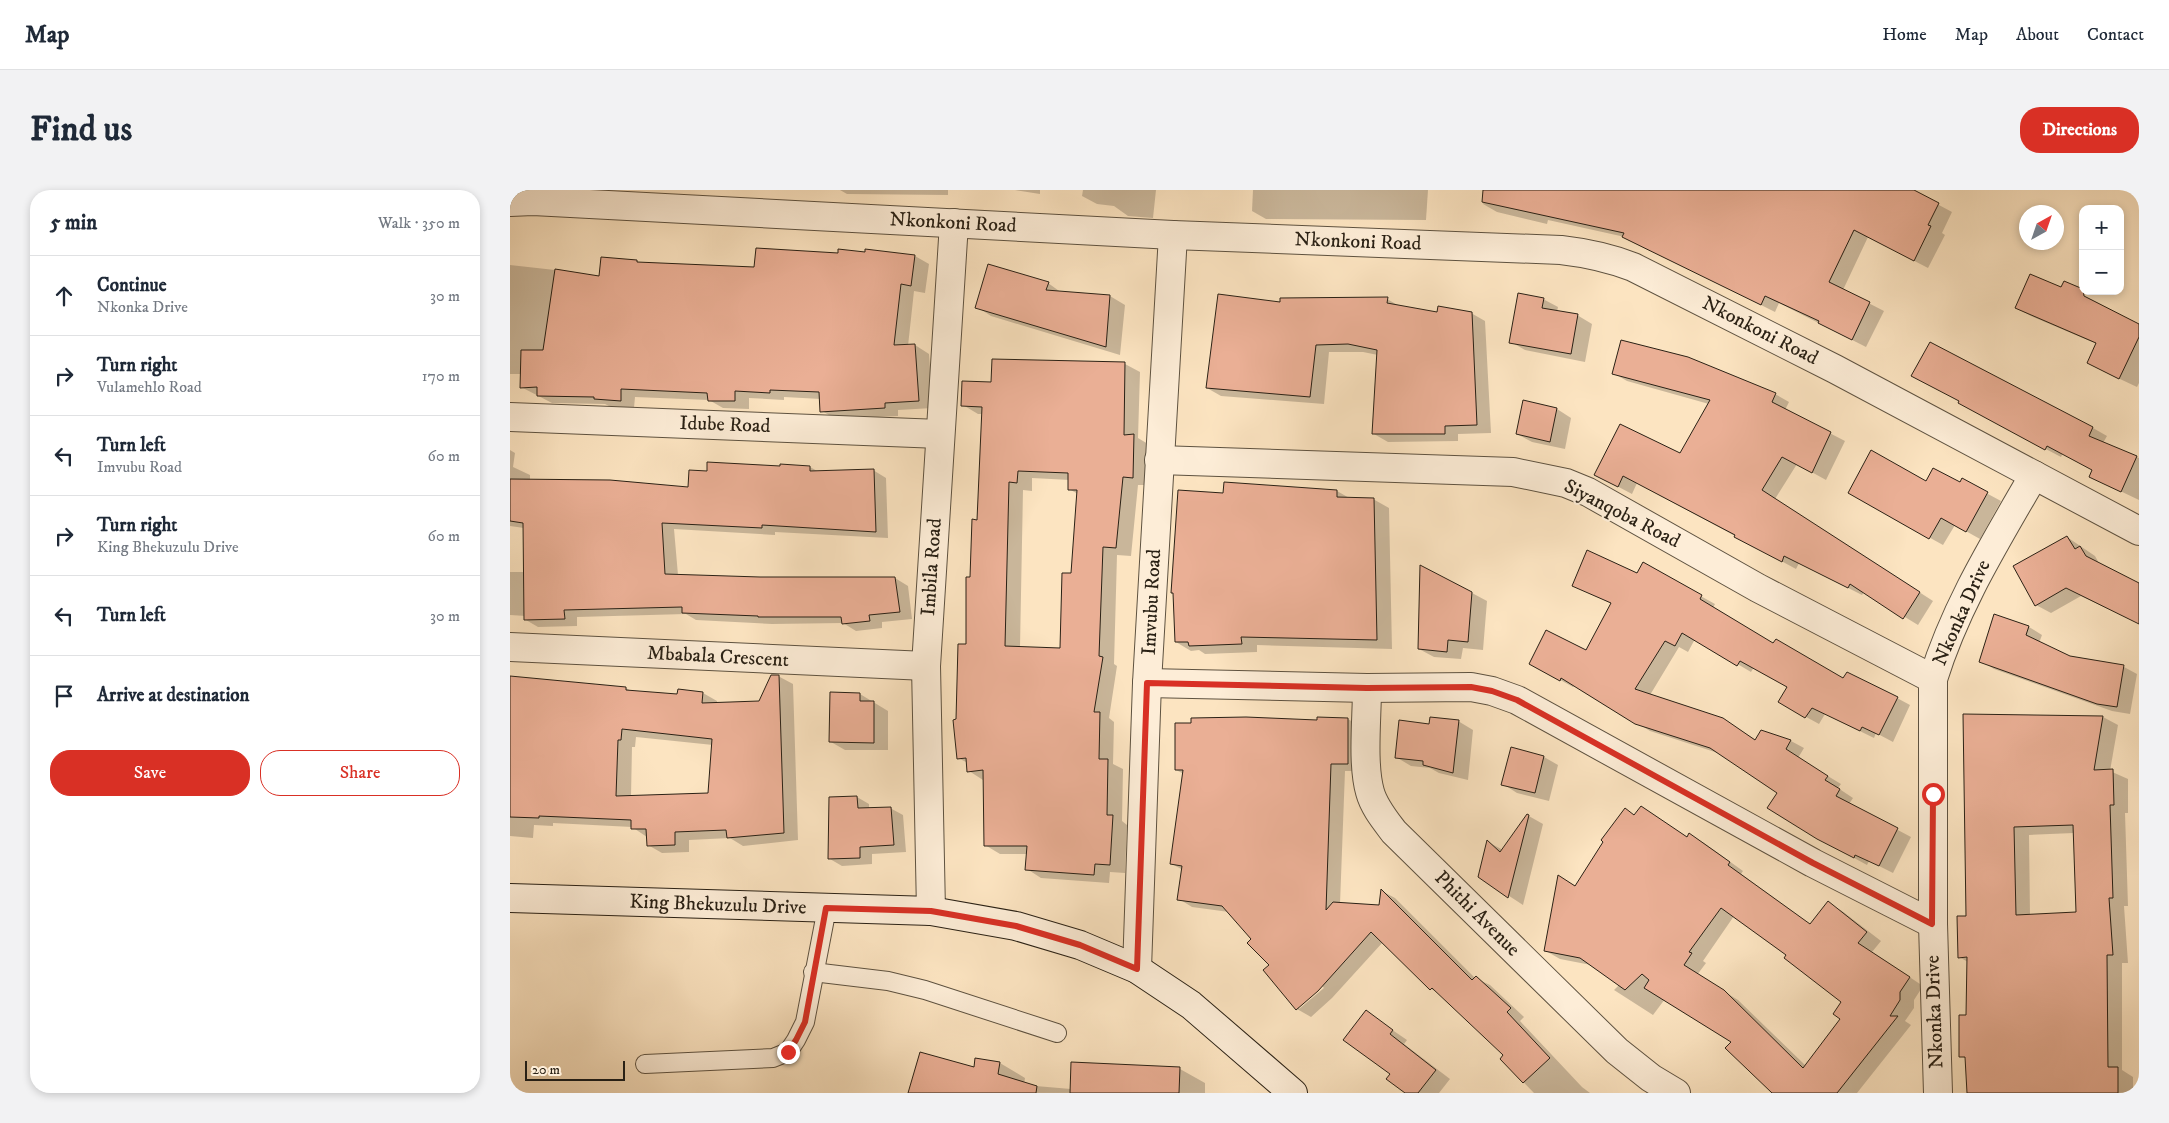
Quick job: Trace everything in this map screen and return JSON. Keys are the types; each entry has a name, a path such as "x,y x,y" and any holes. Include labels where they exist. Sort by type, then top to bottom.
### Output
{"street":[{"name":"Nkonkoni Road","path":"510,202 533,201 1174,235 1562,250 1610,258 1633,267 1835,369 2139,531"},
{"name":"Imbila Road","path":"931,911 926,666 954,223"},
{"name":"Imvubu Road","path":"1137,969 1147,683 1174,235"},
{"name":"Idube Road","path":"510,417 940,434"},
{"name":"Siyanqoba Road","path":"1159,460 1513,472 1566,483 1588,492 1758,588 1933,680"},
{"name":"Nkonka Drive","path":"1938,1093 1932,924 1933,680 1945,641 1964,599 2034,475"},
{"name":"Mbabala Crescent","path":"510,647 926,666"},
{"path":"1147,683 1367,688 1471,687 1492,691 1517,700 1813,863 1932,924"},
{"name":"Phithi Avenue","path":"1367,688 1366,772 1370,793 1379,812 1394,832 1618,1051 1651,1078 1676,1093"},
{"name":"King Bhekuzulu Drive","path":"510,898 931,911 1016,926 1080,945 1137,969 1191,1005 1293,1093"}],"lane":[{"path":"645,1064 773,1058 788,1052 805,1022 826,908"},
{"path":"813,972 888,981 925,990 1057,1033"}],"building":[{"path":"1483,190 1914,190 1939,203 1928,225 1931,226 1914,261 1854,230 1829,282 1870,302 1852,340 1818,323 1819,321 1765,296 1761,305 1622,237 1624,233 1482,202"},
{"path":"756,248 838,253 838,249 865,252 865,249 915,255 911,286 901,284 894,345 915,344 919,401 885,403 885,408 820,412 819,392 770,390 770,393 735,391 735,401 708,401 707,393 621,389 621,401 594,399 594,397 537,396 537,387 520,388 521,350 543,350 555,269 599,276 601,257 637,260 637,262 754,267"},
{"path":"988,264 1049,282 1046,290 1110,295 1106,347 975,308"},
{"path":"2030,274 2061,287 2064,281 2079,287 2079,295 2084,295 2139,324 2139,337 2119,379 2087,363 2096,343 2015,308"},
{"path":"1518,293 1544,298 1542,308 1578,314 1571,354 1509,343"},
{"path":"1218,294 1280,302 1280,298 1388,297 1387,303 1437,312 1438,306 1472,312 1477,425 1445,426 1445,434 1372,434 1377,350 1348,344 1316,345 1310,397 1206,388"},
{"path":"1621,340 1688,357 1776,393 1772,402 1831,432 1812,473 1782,457 1762,490 1920,592 1903,619 1850,584 1848,588 1784,556 1782,562 1623,476 1618,487 1594,475 1620,424 1680,453 1710,400 1612,374"},
{"path":"1930,342 2093,427 2089,436 2137,456 2121,492 2089,477 2092,470 2047,446 2045,450 1911,376"},
{"path":"992,359 1125,362 1124,435 1134,434 1133,478 1123,477 1116,548 1103,547 1099,656 1103,657 1094,712 1100,712 1099,759 1108,759 1107,815 1113,815 1110,865 1095,864 1094,875 1025,870 1027,846 984,846 983,770 967,772 966,758 957,759 953,720 956,719 958,644 966,644 966,577 970,577 972,519 977,520 982,407 961,406 962,381 991,382","holes":["1018,471 1068,473 1068,490 1077,490 1071,573 1062,573 1060,648 1005,646 1009,482 1017,483"]},
{"path":"1523,400 1557,408 1550,442 1516,434"},
{"path":"1871,450 1926,481 1933,468 1960,482 1962,478 1988,492 1966,532 1941,518 1929,539 1848,493"},
{"path":"707,462 810,466 810,471 874,469 876,532 762,525 762,528 662,523 665,574 760,577 895,577 900,612 869,615 870,621 842,624 841,617 758,617 682,613 682,607 564,610 565,619 524,620 523,523 510,521 510,479 610,480 688,487 689,470 707,471"},
{"path":"1224,482 1337,490 1337,497 1374,498 1377,640 1241,637 1242,644 1189,646 1188,642 1175,642 1173,593 1171,593 1178,490 1223,493"},
{"path":"2067,536 2075,549 2080,546 2086,556 2139,583 2139,624 2066,588 2035,606 2013,566"},
{"path":"1587,550 1637,573 1643,562 1702,595 1700,599 1773,643 1776,639 1843,678 1847,672 1898,697 1879,735 1862,727 1860,731 1812,708 1805,718 1778,702 1787,687 1740,661 1737,666 1682,633 1675,646 1665,641 1635,689 1723,718 1755,740 1761,730 1791,740 1786,749 1828,776 1825,780 1840,789 1836,796 1898,828 1879,866 1855,855 1854,858 1817,839 1767,808 1777,793 1710,748 1635,724 1561,678 1560,681 1529,664 1546,630 1586,650 1611,603 1572,586"},
{"path":"1420,565 1472,592 1468,642 1448,640 1447,652 1418,649"},
{"path":"1994,614 2029,626 2026,635 2070,656 2124,665 2117,707 2097,704 1979,662"},
{"path":"771,675 779,675 784,833 727,838 726,830 675,832 675,845 647,846 646,829 631,829 631,820 539,816 539,818 510,817 510,676 626,687 626,690 677,694 678,689 703,692 702,703 759,701","holes":["622,729 712,739 708,793 616,796 618,740 621,740"]},
{"path":"830,692 860,693 860,701 874,701 874,743 829,742"},
{"path":"1963,714 2103,716 2094,770 2113,769 2114,805 2110,805 2113,898 2109,898 2113,955 2107,955 2108,1067 2118,1067 2118,1093 1967,1093 1965,1057 1959,1057 1959,1015 1966,1015 1967,957 1958,958 1957,916 1966,916","holes":["2073,825 2076,912 2016,915 2014,827"]},
{"path":"1246,717 1317,720 1317,717 1348,718 1348,764 1331,764 1326,910 1333,902 1379,905 1381,889 1472,980 1476,976 1511,1008 1507,1012 1550,1058 1523,1083 1500,1059 1503,1055 1432,988 1430,990 1371,932 1318,991 1296,1010 1263,970 1269,965 1247,943 1251,939 1222,906 1177,900 1182,866 1170,864 1183,770 1175,770 1175,723 1191,723 1191,718"},
{"path":"1430,717 1459,720 1453,773 1423,765 1423,761 1395,758 1399,720 1429,724"},
{"path":"1511,747 1544,756 1535,793 1501,785"},
{"path":"857,796 858,808 891,807 894,845 860,847 860,858 828,859 829,797"},
{"path":"1641,806 1687,837 1689,833 1730,862 1728,865 1810,924 1828,901 1867,932 1858,943 1910,977 1900,992 1900,1000 1890,1016 1898,1016 1837,1093 1772,1093 1725,1048 1731,1042 1644,988 1649,980 1642,974 1625,990 1580,958 1544,951 1558,875 1575,886 1603,842 1601,840 1625,808 1634,815","holes":["1721,908 1786,955 1784,958 1841,1002 1833,1014 1840,1019 1803,1068 1724,990 1684,965 1692,953 1689,952"]},
{"path":"1527,814 1529,815 1508,898 1478,877 1487,840 1500,852"},
{"path":"1366,1010 1393,1030 1390,1034 1436,1070 1418,1093 1405,1093 1386,1079 1390,1074 1343,1040"},
{"path":"920,1052 974,1067 975,1058 1000,1062 998,1074 1037,1086 1036,1093 908,1093"},
{"path":"1071,1062 1180,1067 1179,1093 1070,1093"}],"route":[{"path":"788,1052 805,1022 826,908 931,911 1016,926 1080,945 1137,969 1147,683 1367,688 1471,687 1492,691 1517,700 1813,863 1932,924 1933,794"}]}
